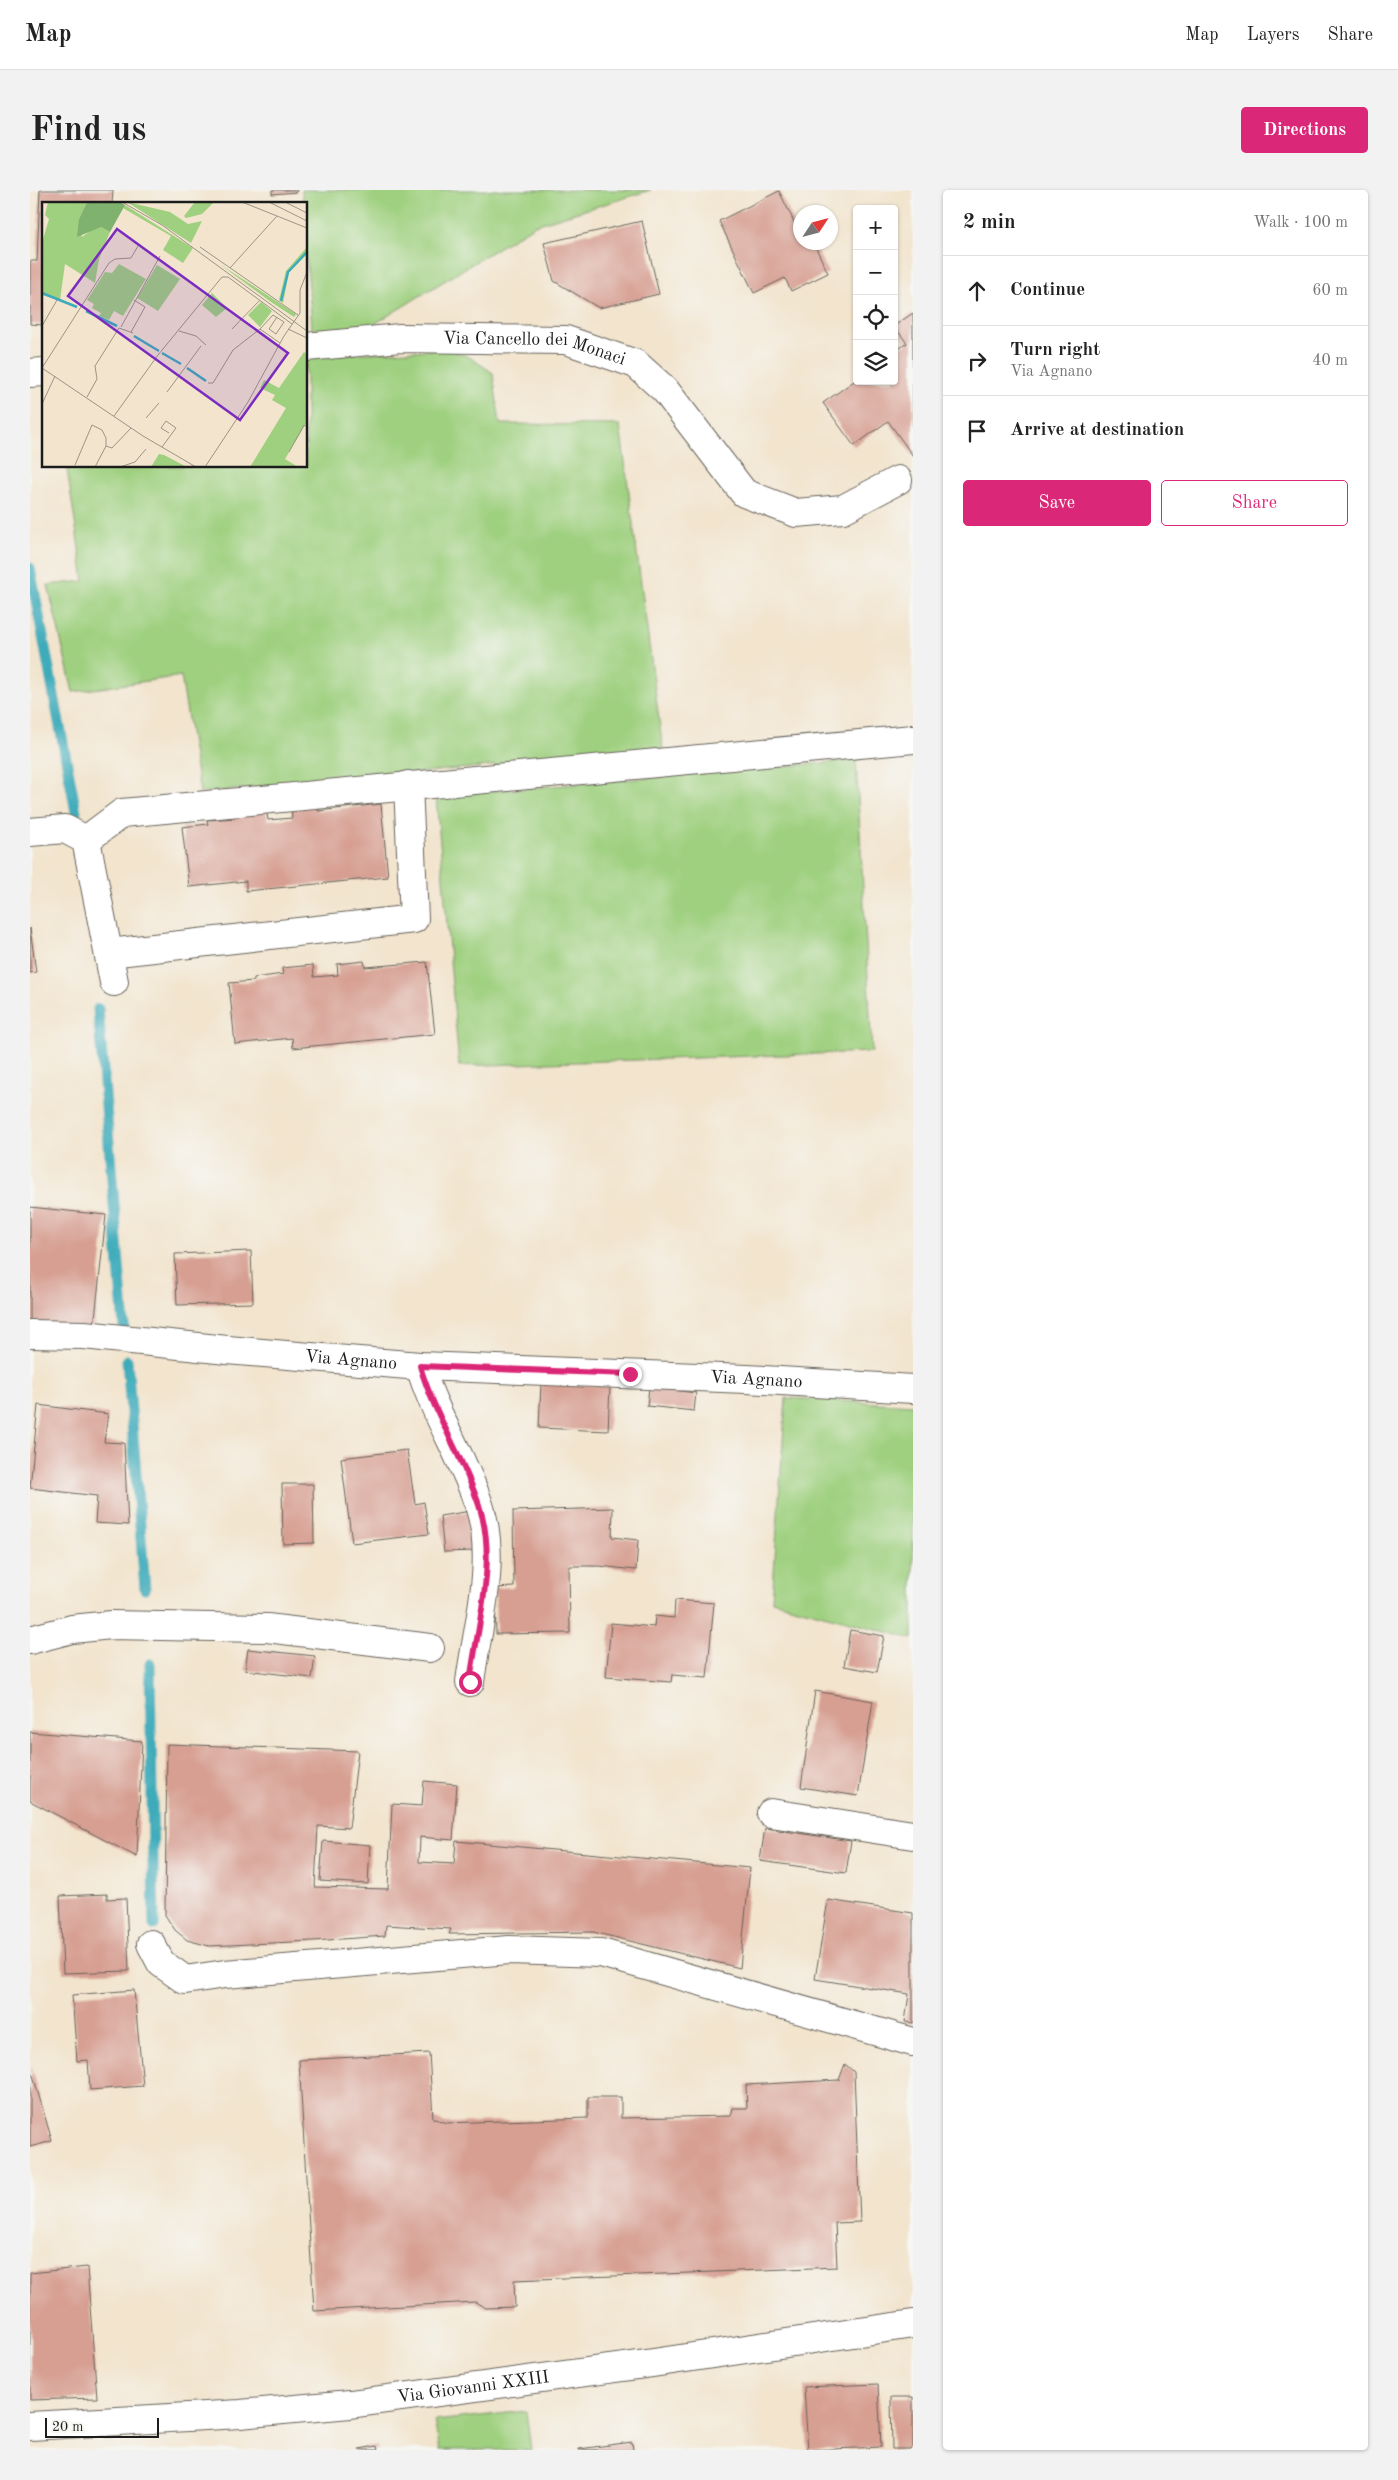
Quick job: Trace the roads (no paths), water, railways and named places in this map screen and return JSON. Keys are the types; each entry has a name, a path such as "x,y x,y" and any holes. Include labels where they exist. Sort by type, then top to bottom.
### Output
{"street":[{"name":"Via Cancello dei Monaci","path":"308,347 400,338 566,340 636,364 665,390 744,493 796,513 834,510 843,509 898,480"},
{"path":"86,840 122,812 913,740"},
{"path":"108,953 414,919 408,785"},
{"path":"30,832 65,829 86,840"},
{"path":"86,840 114,982"},
{"name":"Via Agnano","path":"30,1334 84,1336 420,1366 738,1378 913,1389"},
{"path":"420,1366 426,1389 450,1435 479,1506 486,1540 484,1583 470,1682"},
{"path":"30,1640 72,1629 130,1625 267,1628 430,1648"},
{"path":"771,1813 913,1835"},
{"path":"151,1944 161,1963 185,1980 225,1974 509,1950 601,1953 913,2042"},
{"name":"Via Giovanni XXIII","path":"30,2426 240,2414 350,2404 653,2364 913,2324"}],"waterway":[{"path":"30,568 76,812"},
{"path":"98,1009 124,1326"},
{"path":"127,1360 145,1589"},
{"path":"150,1664 154,1925"}]}
